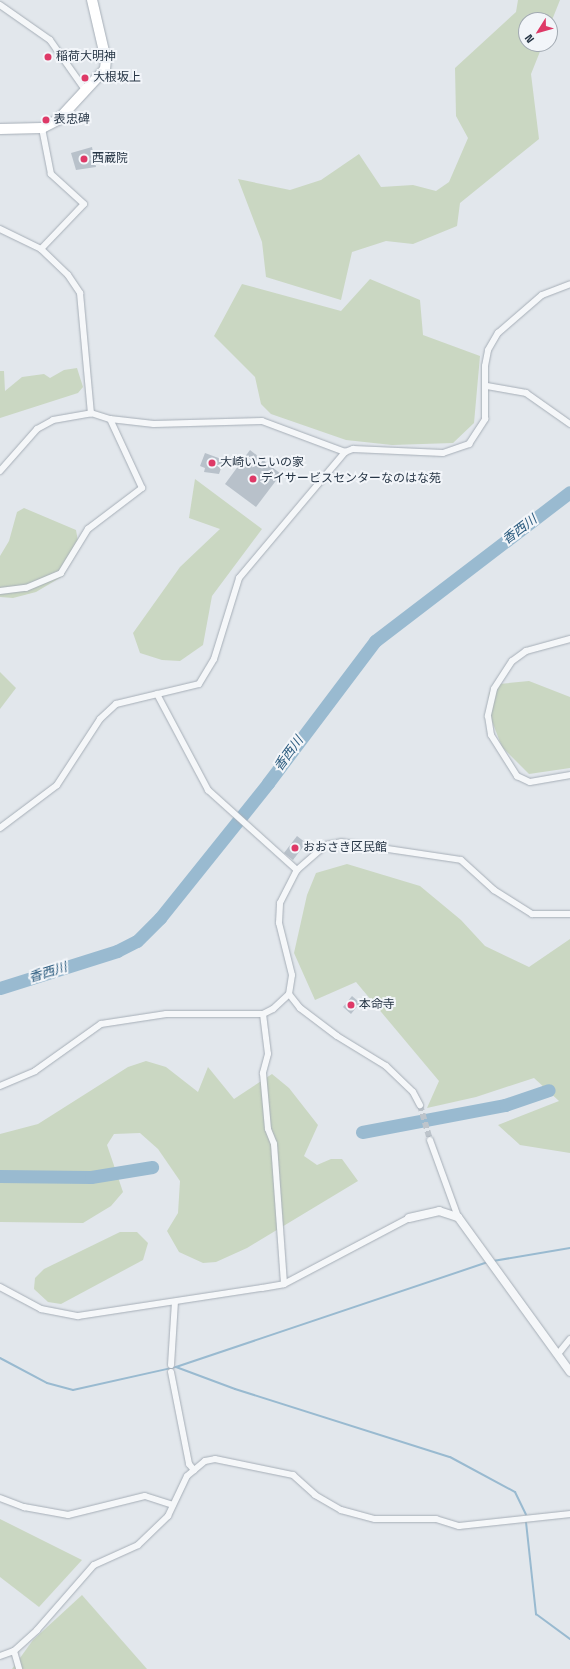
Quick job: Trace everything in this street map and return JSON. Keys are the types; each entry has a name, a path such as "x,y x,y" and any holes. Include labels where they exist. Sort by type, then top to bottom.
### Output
{"main road":[{"path":"0,129 42,128 65,114 86,91 106,64 92,0"}],"street":[{"path":"0,5 50,40 86,91"},
{"path":"41,250 84,204 51,174 42,128"},
{"path":"0,229 41,250 68,275 80,293 91,413"},
{"path":"0,828 57,785 100,718 116,704 157,694 192,688 205,677 239,578 345,452 353,449 443,453 458,450 469,444 481,430 488,406 486,386 488,350 498,333 542,295 570,284"},
{"path":"486,386 526,393 570,424"},
{"path":"0,471 38,429 53,420 91,413 110,419 154,424 262,422 345,452"},
{"path":"0,591 26,588 61,573 68,567 77,543 88,529 142,488 110,419"},
{"path":"570,638 526,651 512,661 494,689 488,710 491,735 517,776 530,782 570,775"},
{"path":"157,694 208,790 234,817 297,870"},
{"path":"0,1086 35,1070 101,1024 166,1014 262,1014 289,994 292,975 279,923 280,904 297,870 326,845 341,842 461,860 494,890 532,914 570,914"},
{"path":"289,994 300,1008 331,1031 386,1066 413,1092 420,1105"},
{"path":"262,1014 268,1054 263,1073 268,1129 274,1144 284,1284"},
{"path":"430,1140 458,1217 570,1372"},
{"path":"0,1287 41,1309 78,1316 175,1302 284,1284 409,1218 439,1211 458,1217"},
{"path":"171,1364 175,1302"},
{"path":"558,1354 570,1339"},
{"path":"171,1372 189,1464 194,1470"},
{"path":"0,1656 14,1651 94,1565 134,1548 168,1516 187,1476 194,1470 215,1459 273,1470 296,1477 315,1495 341,1510 375,1518 436,1520 459,1526 570,1514"},
{"path":"0,1498 24,1507 68,1515 145,1496 173,1505"},
{"path":"14,1651 19,1669"}],"green space":[{"path":"518,0 560,0 555,12 518,12 518,52 540,52 531,74 539,139 460,203 457,226 413,244 386,241 352,252 341,300 266,277 262,242 238,179 290,190 321,180 359,154 381,187 413,185 436,191 449,182 468,138 456,116 455,68 516,12"},
{"path":"370,279 420,300 423,335 480,356 474,423 453,443 392,445 346,440 271,414 261,404 255,377 214,336 242,284 341,311"},
{"path":"77,368 83,387 78,393 0,418 0,371 4,371 5,391 22,377 44,374 50,378 64,370"},
{"path":"195,479 262,529 212,596 203,645 180,661 162,660 140,653 133,633 180,567 220,529 189,518"},
{"path":"24,508 76,530 79,547 63,576 36,592 13,598 0,597 0,556 9,541 17,512"},
{"path":"0,672 16,688 0,709"},
{"path":"529,681 570,697 570,768 529,774 502,747 488,711 489,693 499,684"},
{"path":"347,864 420,886 461,920 485,946 529,967 570,939 570,1153 520,1145 498,1125 559,1101 534,1078 476,1097 427,1108 439,1081 356,982 315,1000 294,953 307,895 316,873"},
{"path":"146,1061 166,1067 198,1092 208,1067 234,1099 272,1074 289,1088 318,1125 304,1156 317,1165 331,1159 342,1159 358,1181 247,1248 216,1262 203,1263 179,1252 167,1231 178,1213 180,1181 158,1149 140,1133 114,1134 107,1145 123,1192 111,1206 83,1223 0,1222 0,1134 38,1124 128,1067"},
{"path":"120,1232 137,1232 148,1243 143,1260 61,1304 48,1302 34,1289 35,1278 44,1269"},
{"path":"0,1519 82,1560 39,1607 0,1577"},
{"path":"82,1595 147,1669 12,1669 33,1640"}],"building":[{"name":"西蔵院","path":"92,147 96,167 76,170 71,153"},
{"name":"デイサービスセンターなのはな苑","path":"250,450 281,474 256,507 225,484"},
{"name":"大崎いこいの家","path":"205,453 224,460 219,474 204,472 205,468 200,466"},
{"name":"おおさき区民館","path":"297,836 306,843 293,860 284,853"},
{"name":"本命寺","path":"352,996 360,1003 351,1014 343,1007"}],"waterway":[{"name":"香西川","path":"0,988 117,951 137,941 160,918 268,783 375,641 570,492"},
{"path":"362,1132 505,1105 549,1090"},
{"path":"0,1176 91,1177 152,1167"},
{"path":"493,1261 570,1248"},
{"path":"0,1358 47,1383 73,1390 176,1367 488,1262"},
{"path":"176,1367 235,1389 450,1457 515,1492 526,1515"},
{"path":"526,1522 536,1614 570,1639"}],"tunnel":[{"path":"420,1105 430,1140"}],"place":[{"name":"稲荷大明神","path":"48,57"},
{"name":"大根坂上","path":"85,78"},
{"name":"表忠碑","path":"46,120"},
{"name":"西蔵院","path":"84,159"},
{"name":"大崎いこいの家","path":"212,463"},
{"name":"デイサービスセンターなのはな苑","path":"253,479"},
{"name":"おおさき区民館","path":"295,848"},
{"name":"本命寺","path":"351,1005"}]}
